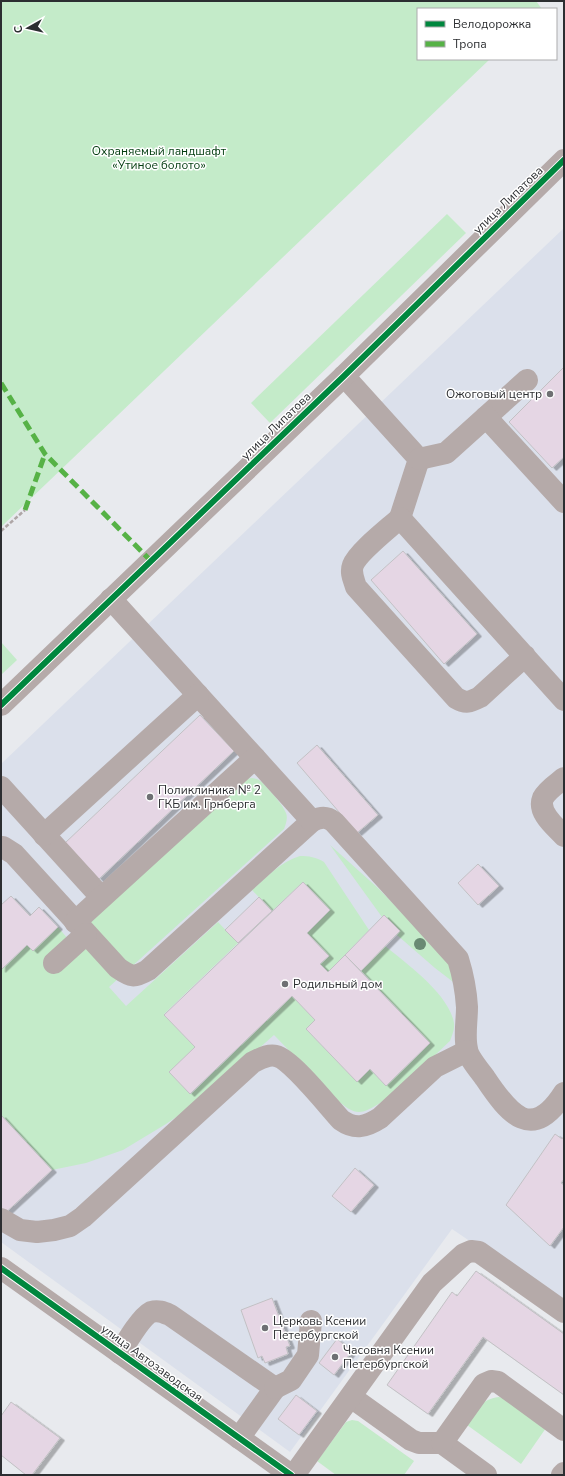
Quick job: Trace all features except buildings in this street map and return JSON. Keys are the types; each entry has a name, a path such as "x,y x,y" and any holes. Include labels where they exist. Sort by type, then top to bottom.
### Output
{"street":[{"name":"улица Липатова","path":"1,705 344,376 564,160"},
{"path":"344,376 419,459"},
{"path":"419,459 446,453 527,380"},
{"path":"486,417 564,502"},
{"path":"419,459 400,518 359,556 352,566 352,576 356,587 456,698 463,702 472,701 480,697 525,656"},
{"path":"400,518 564,700"},
{"path":"111,599 312,821"},
{"path":"44,835 198,695"},
{"path":"54,963 81,928 101,898 255,758"},
{"path":"564,778 549,791 543,799 542,808 547,817 564,836"},
{"path":"1,787 101,898"},
{"path":"1,847 3,846 14,854 118,968 129,976 138,976 148,970 312,821 320,817 327,817 334,822 458,959 464,976 467,1006 467,1051 489,1083 512,1112 525,1120 537,1119 548,1113 564,1093"},
{"path":"1,1219 20,1230 37,1232 70,1226 83,1217 253,1062 265,1056 276,1056 290,1064 341,1120 351,1126 361,1127 380,1118 435,1067 467,1051"},
{"path":"294,1475 432,1283 464,1254 472,1251 479,1252 564,1312"},
{"name":"улица Автозаводская","path":"1,1268 291,1475"},
{"path":"120,1353 150,1312 160,1311 170,1315 275,1388"},
{"path":"239,1438 275,1388 291,1380 308,1356 311,1321"},
{"path":"442,1443 484,1384 491,1381 498,1382 564,1430"},
{"path":"351,1397 411,1440 419,1443 442,1443 486,1475"}],"path":[{"path":"1,531 25,510"}],"shaded area":[{"path":"564,228 564,1305 452,1229 290,1452 1,1242 1,764"}],"green space":[{"name":"Охраняемый ландшафт «Утиное болото»","path":"1,1 536,1 541,8 417,8 417,60 489,60 1,527"},
{"path":"447,214 466,233 270,423 251,403"},
{"path":"1,642 17,660 1,675"},
{"path":"252,778 262,782 282,805 287,817 284,829 109,987 126,1006 218,922 238,943 164,1014 195,1047 170,1072 191,1094 292,996 315,1020 306,1029 357,1082 370,1069 386,1086 430,1043 361,971 385,946 426,980 444,1001 451,1012 454,1023 454,1030 450,1041 393,1094 368,1110 356,1112 338,1101 274,1035 201,1100 166,1124 123,1150 86,1163 52,1170 1,1115 1,970 27,945 58,927 68,939 245,779"},
{"path":"330,845 379,889 449,962 461,988 397,935 400,931 384,915 382,917"},
{"path":"300,856 312,857 324,862 369,930 328,972 320,964 328,956 307,933 330,910 303,882 272,911 252,890 280,866"},
{"path":"499,1397 503,1398 546,1428 521,1464 467,1425 483,1403 487,1400"},
{"path":"352,1420 358,1421 414,1461 404,1475 336,1475 317,1461 346,1422"}],"marked path":[{"path":"1,383 45,454 151,561"},
{"path":"25,510 45,454"}],"cycle path":[{"path":"1,705 344,376 564,160"},
{"path":"1,1268 291,1475"}],"place":[{"name":"Ожоговый центр","path":"550,394"},
{"name":"Поликлиника № 2 ГКБ им. Грнберга","path":"150,797"},
{"name":"Родильный дом","path":"285,984"},
{"name":"Церковь Ксении Петербургской","path":"265,1328"},
{"name":"Часовня Ксении Петербургской","path":"335,1357"}]}
